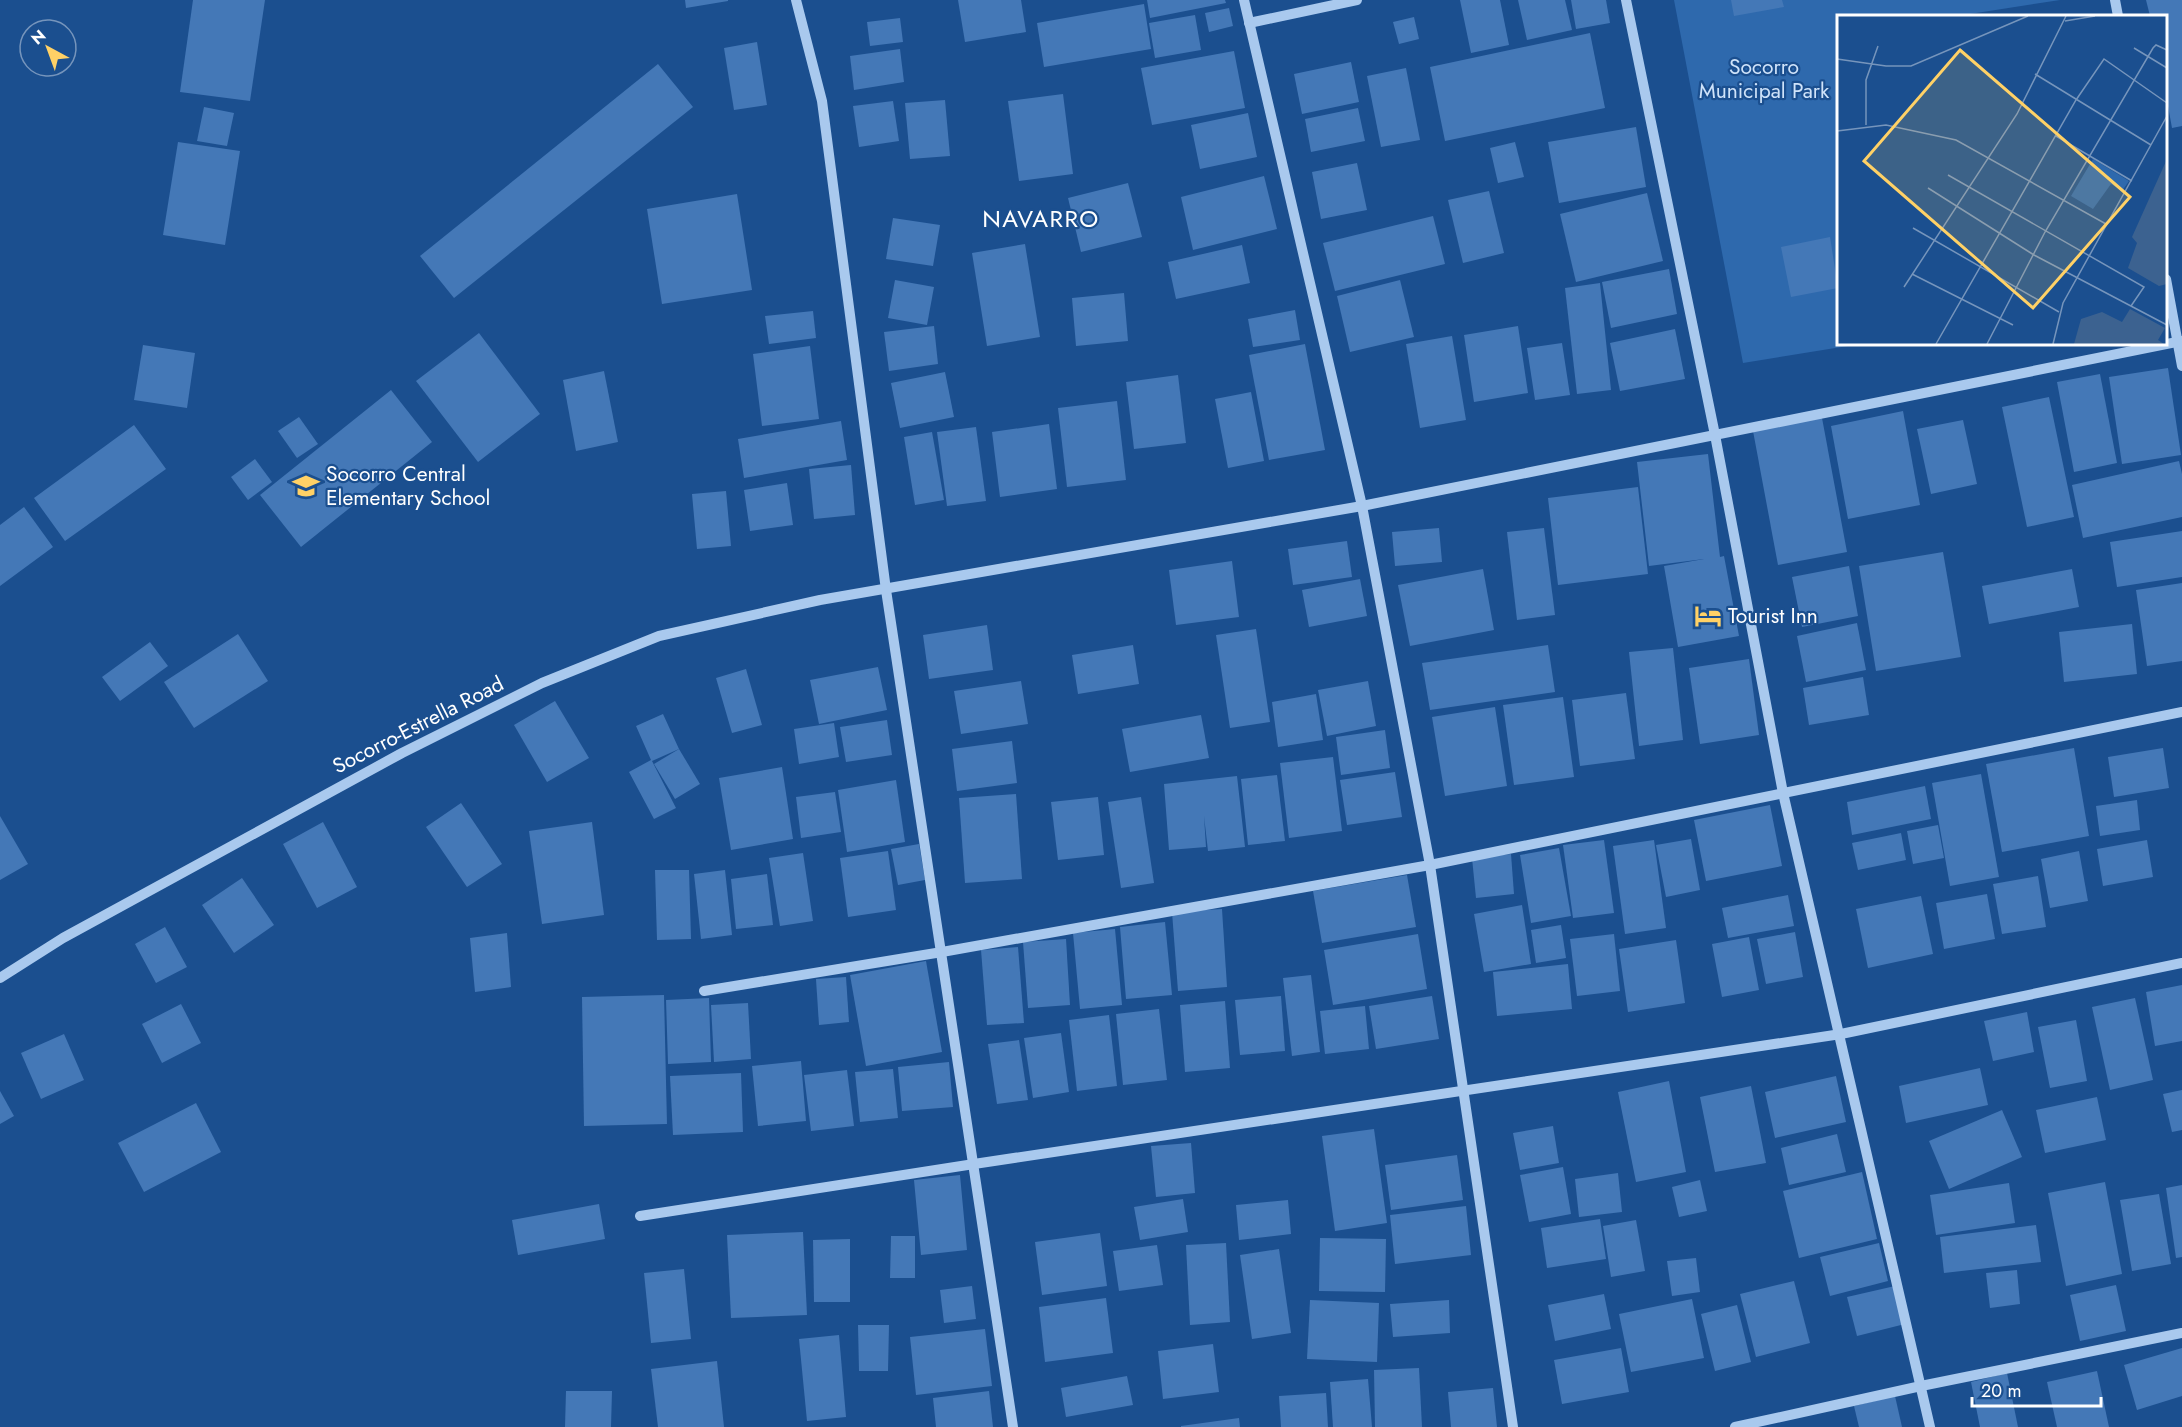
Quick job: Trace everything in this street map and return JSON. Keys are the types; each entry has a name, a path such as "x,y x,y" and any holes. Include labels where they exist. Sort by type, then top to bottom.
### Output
{"street":[{"path":"796,0 822,101 886,590 1013,1427"},
{"path":"1244,0 1362,506 1430,865 1513,1427"},
{"path":"1249,23 1357,0"},
{"path":"1626,0 1715,435 1784,793 1930,1427"},
{"path":"2115,0 2118,15"},
{"path":"2167,284 2180,342 2182,366"},
{"name":"Socorro-Estrella Road","path":"0,978 63,938 402,753 542,683 659,636 768,610 1362,506 2165,345"},
{"path":"704,991 942,952 1430,865 2182,712"},
{"path":"640,1216 1841,1034 2182,963"},
{"path":"1736,1427 1921,1386 2182,1333"}],"green space":[{"name":"Socorro Municipal Park","path":"1674,0 2060,0 1963,15 1837,15 1837,345 1854,345 1743,363"}],"building":[{"path":"193,0 265,0 250,101 180,92"},
{"path":"685,0 728,0 728,1 686,8"},
{"path":"958,0 1021,0 1026,32 965,42"},
{"path":"1147,0 1225,0 1226,3 1150,18"},
{"path":"1460,0 1500,0 1509,45 1471,53"},
{"path":"1518,0 1565,0 1572,30 1527,40"},
{"path":"1571,0 1606,0 1610,23 1576,29"},
{"path":"1731,0 1782,0 1784,7 1734,16"},
{"path":"2146,0 2182,0 2182,126 2172,128 2167,100 2167,15 2150,15"},
{"path":"1144,4 1151,49 1044,67 1037,23"},
{"path":"1229,8 1233,26 1209,32 1205,13"},
{"path":"1195,15 1201,50 1155,58 1149,23"},
{"path":"1414,17 1419,39 1399,44 1393,22"},
{"path":"900,18 903,42 870,46 867,22"},
{"path":"1590,33 1605,108 1445,141 1430,67"},
{"path":"757,42 767,105 734,110 724,48"},
{"path":"900,49 904,82 854,90 850,56"},
{"path":"1234,51 1245,108 1152,125 1141,68"},
{"path":"1351,62 1359,102 1302,114 1294,74"},
{"path":"658,64 693,107 454,298 420,256"},
{"path":"1406,68 1420,140 1381,147 1367,76"},
{"path":"1063,94 1073,174 1019,181 1008,101"},
{"path":"945,100 950,156 910,159 905,103"},
{"path":"893,101 899,141 859,147 853,106"},
{"path":"204,107 234,113 227,146 197,141"},
{"path":"1358,108 1365,141 1311,152 1305,119"},
{"path":"1248,113 1257,157 1200,169 1191,125"},
{"path":"1636,127 1646,187 1559,203 1548,142"},
{"path":"178,142 240,151 225,245 163,235"},
{"path":"1515,142 1524,177 1498,183 1490,148"},
{"path":"1357,163 1367,210 1321,219 1312,172"},
{"path":"1264,176 1277,229 1193,250 1181,197"},
{"path":"1128,183 1142,237 1081,252 1068,198"},
{"path":"1489,191 1504,253 1463,263 1448,200"},
{"path":"1647,193 1663,261 1576,282 1560,214"},
{"path":"737,194 752,290 662,304 647,209"},
{"path":"1433,216 1445,264 1335,291 1323,243"},
{"path":"893,218 940,225 933,266 886,259"},
{"path":"1830,237 1837,288 1791,297 1781,247"},
{"path":"1025,244 1040,337 987,346 972,253"},
{"path":"1242,245 1250,283 1176,299 1168,262"},
{"path":"1669,269 1677,314 1611,328 1602,282"},
{"path":"895,280 934,287 927,325 888,318"},
{"path":"1400,280 1414,337 1350,352 1337,296"},
{"path":"1600,283 1611,390 1577,394 1565,288"},
{"path":"1124,293 1128,341 1076,346 1072,298"},
{"path":"1295,310 1300,340 1253,347 1248,319"},
{"path":"813,311 816,338 769,344 765,316"},
{"path":"934,326 938,364 889,371 884,332"},
{"path":"1518,326 1528,393 1474,402 1464,335"},
{"path":"1675,329 1685,379 1620,391 1610,343"},
{"path":"479,333 540,414 478,462 416,381"},
{"path":"1452,336 1466,420 1420,428 1406,344"},
{"path":"1562,343 1570,395 1535,400 1527,348"},
{"path":"1305,344 1325,450 1269,460 1249,355"},
{"path":"143,345 195,353 187,408 134,400"},
{"path":"810,346 819,419 762,426 753,354"},
{"path":"2168,368 2181,455 2122,464 2109,377"},
{"path":"604,371 618,442 576,451 563,380"},
{"path":"945,372 954,417 900,428 891,383"},
{"path":"2100,374 2117,463 2074,472 2057,382"},
{"path":"1178,375 1186,443 1134,449 1126,382"},
{"path":"391,390 432,442 301,547 260,495"},
{"path":"1251,392 1264,461 1228,468 1215,399"},
{"path":"2049,397 2074,517 2027,527 2002,407"},
{"path":"1117,401 1126,480 1067,487 1058,408"},
{"path":"1903,411 1920,505 1848,519 1831,426"},
{"path":"299,417 318,444 297,458 278,431"},
{"path":"1822,418 1847,552 1778,565 1753,431"},
{"path":"1963,420 1977,484 1931,494 1917,429"},
{"path":"841,421 847,460 744,478 738,439"},
{"path":"1049,424 1057,489 1000,497 992,432"},
{"path":"134,425 166,469 65,541 34,498"},
{"path":"976,427 986,501 947,506 937,432"},
{"path":"932,432 944,500 915,505 904,437"},
{"path":"1708,454 1720,557 1724,556 1739,636 1678,647 1664,566 1704,559 1649,566 1637,462"},
{"path":"255,459 272,482 248,500 231,477"},
{"path":"2179,461 2182,474 2182,517 2083,538 2072,485"},
{"path":"851,465 855,515 814,519 809,469"},
{"path":"787,483 793,525 750,531 744,490"},
{"path":"1638,487 1648,574 1558,585 1548,498"},
{"path":"726,491 731,546 697,549 692,494"},
{"path":"24,507 53,547 0,586 0,525"},
{"path":"1439,528 1442,562 1395,566 1392,532"},
{"path":"1544,528 1555,615 1517,620 1507,532"},
{"path":"2182,531 2182,577 2117,587 2110,542"},
{"path":"1347,541 1352,577 1293,585 1288,549"},
{"path":"1943,552 1961,657 1876,671 1859,566"},
{"path":"1232,561 1239,617 1176,625 1169,570"},
{"path":"1849,566 1858,616 1802,627 1792,577"},
{"path":"1483,569 1494,630 1410,646 1398,585"},
{"path":"2072,569 2079,607 1989,624 1982,586"},
{"path":"1360,579 1367,616 1309,627 1302,590"},
{"path":"2182,583 2182,661 2147,666 2136,590"},
{"path":"1857,623 1866,670 1806,682 1797,636"},
{"path":"2132,624 2137,674 2064,682 2059,632"},
{"path":"987,625 993,670 929,679 923,635"},
{"path":"1256,629 1270,722 1230,728 1216,635"},
{"path":"238,634 268,681 194,728 164,682"},
{"path":"150,642 168,666 120,701 102,677"},
{"path":"1133,645 1139,684 1078,694 1072,655"},
{"path":"1548,645 1555,692 1430,710 1422,663"},
{"path":"1673,648 1683,740 1639,746 1629,652"},
{"path":"1749,659 1759,735 1700,744 1689,668"},
{"path":"878,667 887,710 819,724 810,680"},
{"path":"746,669 762,725 732,733 716,678"},
{"path":"1863,677 1869,715 1809,725 1803,688"},
{"path":"1021,681 1028,724 961,734 954,691"},
{"path":"1368,681 1376,726 1327,736 1318,690"},
{"path":"1626,693 1635,759 1580,766 1572,700"},
{"path":"1316,694 1323,740 1278,747 1272,702"},
{"path":"1563,697 1574,777 1514,785 1503,705"},
{"path":"555,701 589,758 547,782 514,725"},
{"path":"1495,707 1507,786 1445,796 1432,717"},
{"path":"663,714 679,749 652,761 676,808 654,819 629,772 651,760 636,726"},
{"path":"1201,715 1209,758 1130,772 1122,729"},
{"path":"887,720 892,755 846,762 840,727"},
{"path":"834,723 839,757 799,764 794,729"},
{"path":"1385,730 1390,768 1341,775 1336,737"},
{"path":"1012,741 1017,783 957,791 952,749"},
{"path":"2074,748 2089,836 2002,852 1986,764"},
{"path":"2163,748 2169,788 2114,797 2108,757"},
{"path":"679,749 700,784 675,799 654,764"},
{"path":"1333,757 1342,831 1289,838 1280,763"},
{"path":"782,767 793,839 731,850 719,778"},
{"path":"1395,772 1402,817 1347,825 1340,780"},
{"path":"1981,774 1999,877 1950,886 1932,783"},
{"path":"1277,775 1285,841 1248,845 1241,779"},
{"path":"1237,776 1245,847 1208,851 1204,816 1206,847 1169,850 1164,784"},
{"path":"896,780 905,842 847,852 838,790"},
{"path":"1925,786 1931,819 1852,835 1847,802"},
{"path":"835,792 841,832 801,838 796,797"},
{"path":"1016,794 1022,879 965,883 959,798"},
{"path":"1098,797 1104,855 1058,860 1051,802"},
{"path":"1141,797 1154,883 1121,888 1108,802"},
{"path":"2137,800 2140,830 2100,836 2096,806"},
{"path":"461,803 502,864 467,887 426,827"},
{"path":"1770,805 1782,866 1706,881 1694,820"},
{"path":"0,816 28,864 0,880"},
{"path":"323,822 357,887 317,908 283,844"},
{"path":"592,822 604,915 542,924 529,831"},
{"path":"1938,825 1944,858 1913,864 1907,831"},
{"path":"1901,833 1906,860 1858,870 1852,843"},
{"path":"1691,839 1700,890 1666,897 1656,845"},
{"path":"1604,840 1614,913 1573,918 1563,845"},
{"path":"1654,840 1666,928 1625,934 1613,846"},
{"path":"2147,840 2153,877 2103,886 2097,849"},
{"path":"919,844 925,880 898,885 891,849"},
{"path":"1559,848 1571,916 1531,923 1520,855"},
{"path":"888,851 896,910 848,917 840,858"},
{"path":"2079,851 2088,901 2050,908 2041,859"},
{"path":"803,853 813,921 780,926 769,858"},
{"path":"1511,854 1514,894 1476,898 1472,858"},
{"path":"655,870 689,870 691,939 657,940"},
{"path":"725,870 732,935 701,939 694,874"},
{"path":"767,874 773,925 736,929 731,879"},
{"path":"1407,875 1416,927 1322,943 1313,891"},
{"path":"2038,876 2046,927 2002,934 1993,884"},
{"path":"242,878 274,925 234,953 202,905"},
{"path":"1987,894 1995,939 1944,949 1936,903"},
{"path":"1788,895 1794,926 1728,938 1722,908"},
{"path":"1921,896 1933,954 1868,968 1856,909"},
{"path":"1522,905 1531,964 1484,972 1474,914"},
{"path":"1222,909 1227,987 1178,991 1172,912"},
{"path":"1165,922 1172,995 1126,999 1120,927"},
{"path":"1561,925 1566,958 1536,963 1531,930"},
{"path":"165,927 187,967 156,983 135,944"},
{"path":"1115,929 1122,1005 1080,1009 1073,933"},
{"path":"1795,932 1803,977 1766,984 1757,939"},
{"path":"507,933 511,987 475,992 470,938"},
{"path":"1418,934 1427,989 1333,1005 1324,950"},
{"path":"1614,934 1620,991 1577,996 1570,939"},
{"path":"1749,937 1759,990 1722,997 1712,944"},
{"path":"1066,939 1070,1005 1028,1008 1023,942"},
{"path":"1676,940 1685,1003 1628,1012 1619,949"},
{"path":"1018,947 1024,1023 987,1025 981,950"},
{"path":"926,961 942,1052 866,1066 850,975"},
{"path":"1568,964 1572,1009 1497,1016 1493,972"},
{"path":"1311,975 1320,1052 1292,1056 1283,978"},
{"path":"846,977 849,1022 819,1025 816,979"},
{"path":"2182,985 2182,1041 2155,1046 2146,992"},
{"path":"664,995 667,1124 584,1126 582,997"},
{"path":"1281,996 1285,1051 1240,1055 1235,1000"},
{"path":"1432,996 1439,1039 1376,1049 1369,1006"},
{"path":"709,998 711,1062 668,1064 666,1000"},
{"path":"2135,998 2153,1080 2110,1090 2092,1007"},
{"path":"1225,1001 1230,1068 1185,1072 1180,1005"},
{"path":"748,1003 751,1059 714,1062 711,1005"},
{"path":"181,1004 201,1043 162,1063 142,1024"},
{"path":"1365,1006 1369,1049 1325,1054 1320,1011"},
{"path":"1159,1009 1167,1080 1123,1085 1116,1014"},
{"path":"2027,1012 2034,1052 1993,1061 1984,1021"},
{"path":"1109,1015 1117,1086 1077,1091 1069,1020"},
{"path":"2076,1020 2087,1081 2050,1088 2038,1027"},
{"path":"1061,1033 1069,1092 1033,1098 1024,1038"},
{"path":"64,1034 84,1080 41,1099 21,1053"},
{"path":"1019,1040 1028,1100 997,1104 988,1044"},
{"path":"801,1061 806,1121 758,1126 752,1066"},
{"path":"949,1062 953,1107 902,1111 898,1067"},
{"path":"1980,1068 1988,1105 1906,1123 1899,1086"},
{"path":"893,1069 898,1118 860,1122 855,1072"},
{"path":"847,1070 854,1126 811,1131 804,1075"},
{"path":"741,1073 743,1132 673,1135 670,1076"},
{"path":"1836,1076 1846,1122 1775,1138 1765,1092"},
{"path":"1669,1081 1686,1172 1636,1182 1618,1092"},
{"path":"1751,1086 1766,1163 1715,1172 1700,1097"},
{"path":"2182,1090 2182,1130 2172,1132 2163,1094"},
{"path":"0,1091 14,1116 0,1124"},
{"path":"2097,1097 2106,1140 2045,1153 2036,1110"},
{"path":"196,1103 221,1152 144,1192 118,1143"},
{"path":"2002,1110 2022,1157 1949,1189 1929,1141"},
{"path":"1553,1126 1559,1163 1520,1170 1513,1133"},
{"path":"1374,1129 1387,1223 1335,1231 1322,1136"},
{"path":"1837,1134 1846,1172 1789,1185 1781,1148"},
{"path":"1191,1143 1195,1193 1156,1197 1151,1146"},
{"path":"1457,1155 1463,1200 1391,1210 1385,1165"},
{"path":"1563,1167 1571,1214 1529,1222 1520,1175"},
{"path":"1862,1172 1877,1239 1799,1258 1783,1191"},
{"path":"1618,1173 1622,1212 1579,1217 1575,1179"},
{"path":"960,1175 967,1250 921,1255 914,1180"},
{"path":"1700,1180 1707,1211 1679,1217 1672,1187"},
{"path":"2105,1182 2122,1274 2066,1286 2048,1193"},
{"path":"2009,1183 2015,1223 1936,1235 1930,1195"},
{"path":"2182,1185 2182,1257 2176,1258 2166,1188"},
{"path":"2159,1194 2171,1264 2132,1271 2120,1200"},
{"path":"1183,1199 1188,1232 1140,1240 1134,1207"},
{"path":"1288,1200 1291,1234 1239,1240 1236,1205"},
{"path":"599,1204 605,1239 518,1255 512,1220"},
{"path":"1466,1206 1471,1255 1395,1264 1390,1215"},
{"path":"1600,1219 1606,1259 1547,1268 1541,1228"},
{"path":"1636,1220 1645,1271 1611,1277 1603,1226"},
{"path":"2036,1225 2041,1262 1944,1273 1940,1237"},
{"path":"803,1232 807,1315 731,1318 727,1235"},
{"path":"1100,1233 1107,1286 1042,1295 1035,1242"},
{"path":"891,1236 915,1236 915,1278 890,1278"},
{"path":"1320,1238 1386,1239 1385,1292 1319,1291"},
{"path":"850,1239 850,1302 814,1302 813,1240"},
{"path":"1226,1243 1230,1322 1190,1325 1186,1245"},
{"path":"1879,1243 1888,1281 1830,1296 1820,1257"},
{"path":"1157,1245 1163,1285 1119,1291 1113,1251"},
{"path":"1279,1249 1291,1333 1252,1339 1240,1255"},
{"path":"1696,1258 1700,1292 1672,1296 1667,1261"},
{"path":"684,1269 691,1339 651,1343 644,1273"},
{"path":"2017,1270 2020,1304 1990,1308 1986,1273"},
{"path":"1794,1281 1810,1343 1756,1357 1740,1294"},
{"path":"2116,1285 2126,1331 2080,1341 2070,1295"},
{"path":"972,1286 976,1319 944,1323 940,1290"},
{"path":"1895,1286 1905,1324 1857,1336 1847,1297"},
{"path":"1604,1294 1611,1329 1555,1341 1548,1305"},
{"path":"1106,1298 1113,1353 1045,1362 1039,1307"},
{"path":"1692,1299 1704,1358 1631,1372 1619,1314"},
{"path":"1310,1300 1379,1303 1377,1362 1307,1359"},
{"path":"1449,1300 1450,1333 1393,1337 1390,1304"},
{"path":"1737,1305 1751,1362 1715,1371 1701,1314"},
{"path":"858,1325 889,1325 888,1371 859,1371"},
{"path":"985,1329 992,1386 916,1395 910,1337"},
{"path":"839,1335 846,1417 807,1421 799,1339"},
{"path":"1213,1344 1219,1392 1163,1399 1158,1351"},
{"path":"1621,1348 1629,1392 1562,1404 1554,1360"},
{"path":"2182,1348 2182,1396 2137,1410 2124,1365"},
{"path":"717,1361 724,1427 658,1427 651,1369"},
{"path":"1419,1368 1422,1427 1375,1427 1374,1370"},
{"path":"2097,1371 2109,1427 2057,1427 2047,1382"},
{"path":"2007,1373 2018,1427 1980,1427 1971,1382"},
{"path":"1127,1376 1133,1405 1066,1417 1061,1388"},
{"path":"1368,1379 1372,1427 1333,1427 1330,1382"},
{"path":"1493,1388 1497,1427 1451,1427 1448,1392"},
{"path":"566,1391 612,1391 611,1427 565,1427"},
{"path":"989,1391 993,1427 936,1427 933,1398"},
{"path":"1326,1393 1328,1427 1281,1427 1279,1396"},
{"path":"1895,1396 1902,1427 1859,1427 1854,1406"},
{"path":"1239,1418 1240,1427 1181,1427 1181,1426"}],"place":[{"name":"Socorro Central Elementary School","path":"306,486"},
{"name":"Tourist Inn","path":"1708,616"}],"district":[{"name":"NAVARRO","path":"1041,218"}]}
